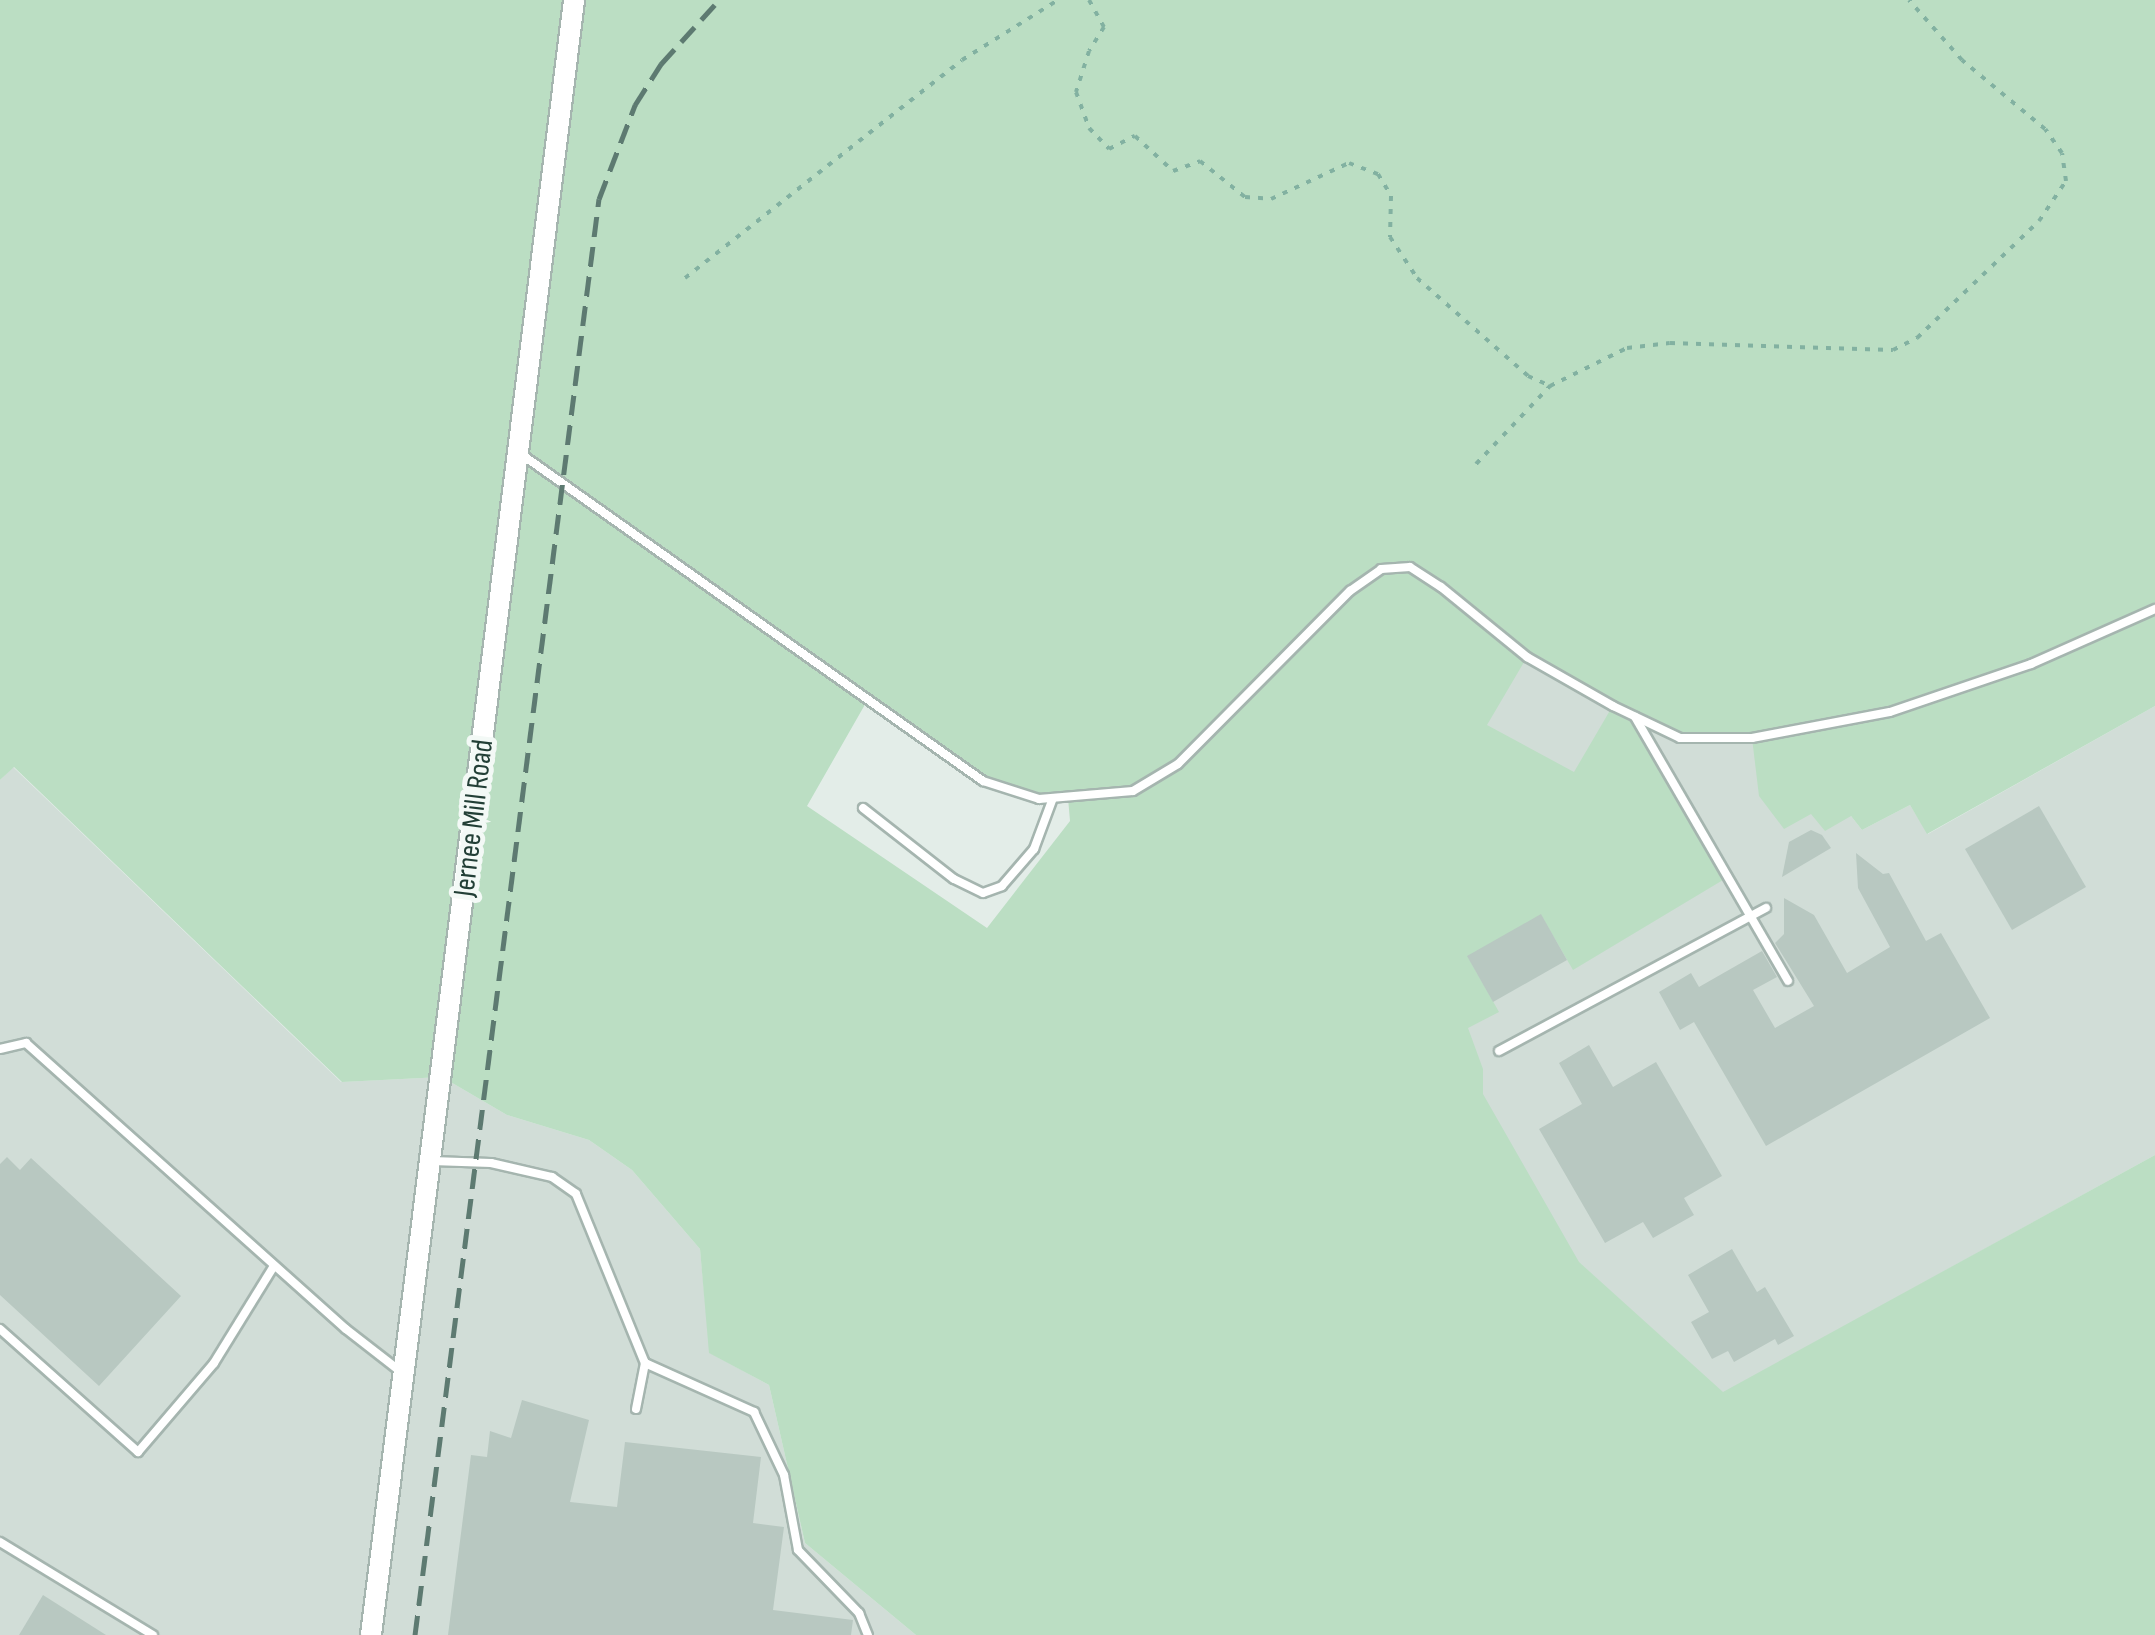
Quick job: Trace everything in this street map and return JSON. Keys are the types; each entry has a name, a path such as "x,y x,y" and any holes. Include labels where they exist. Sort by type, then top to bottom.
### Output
{"street":[{"name":"Jernee Mill Road","path":"371,1635 574,0"}],"lane":[{"path":"520,454 983,780 1039,799 1133,791 1178,764 1350,591 1381,569 1410,567 1442,586 1527,656 1680,738 1752,738 1890,712 2031,664 2155,609"},
{"path":"1635,717 1788,982"},
{"path":"864,808 954,879 983,893 1002,886 1034,849 1054,798"},
{"path":"1499,1051 1766,908"},
{"path":"0,1049 26,1043 274,1266 404,1374"},
{"path":"432,1161 491,1162 552,1177 576,1194 645,1363 636,1409"},
{"path":"0,1329 138,1452 214,1363 274,1266"},
{"path":"645,1363 754,1412 784,1475 798,1550 860,1613 868,1635"},
{"path":"0,1542 153,1635"}],"path":[{"path":"685,278 962,60 1058,0"},
{"path":"1089,0 1104,27 1089,51 1076,92 1089,128 1109,149 1135,136 1173,172 1200,161 1245,197 1271,198 1349,162 1378,174 1391,196 1390,237 1417,278 1528,376 1550,386"},
{"path":"1476,464 1550,386 1628,348 1670,343 1893,350 1917,338 2039,221 2066,181 2062,153 2045,129 1962,60 1909,0"}],"shaded area":[{"path":"1500,635 1752,738 1811,814 1851,816 1862,830 1910,805 1928,834 2155,706 2155,1155 1723,1393 1418,1117"},
{"path":"13,767 341,1082 442,1077 507,1115 589,1140 632,1170 700,1249 710,1353 769,1385 805,1543 916,1635 0,1635 0,780"}],"green space":[{"path":"0,0 2155,0 2155,706 1927,834 1910,805 1862,830 1851,816 1825,831 1811,814 1784,829 1759,796 1752,738 1680,738 1637,718 1728,877 1573,970 1541,915 1468,957 1499,1012 1468,1028 1483,1069 1483,1094 1579,1262 1723,1392 2155,1155 2155,1635 916,1635 805,1543 769,1385 709,1353 700,1249 632,1170 589,1140 507,1115 442,1077 342,1082 14,767 0,780","holes":["1527,657 1612,707 1574,772 1487,725","867,701 983,781 1039,799 1068,798 1070,821 987,928 807,806"]}],"building":[{"path":"2039,806 2086,887 2012,930 1965,849"},
{"path":"1811,830 1822,835 1831,848 1782,877 1789,842"},
{"path":"1856,853 1883,874 1889,873 1926,941 1941,933 1990,1018 1766,1146 1694,1022 1680,1030 1659,992 1691,973 1699,987 1762,951 1777,977 1753,990 1775,1028 1814,1006 1775,943 1784,934 1784,898 1814,915 1847,973 1890,947 1858,888"},
{"path":"1541,914 1567,960 1493,1002 1467,956"},
{"path":"1589,1045 1613,1087 1656,1062 1722,1176 1684,1198 1694,1215 1653,1238 1643,1222 1605,1243 1539,1129 1582,1104 1559,1063"},
{"path":"7,1157 20,1170 31,1158 181,1296 99,1386 0,1295 0,1164"},
{"path":"1732,1249 1757,1292 1765,1287 1794,1336 1778,1345 1775,1339 1734,1362 1728,1351 1712,1359 1691,1322 1709,1312 1688,1275"},
{"path":"522,1400 589,1420 570,1502 617,1507 625,1442 761,1457 753,1523 784,1527 773,1610 853,1620 851,1635 448,1635 471,1455 487,1457 490,1431 511,1438"},
{"path":"43,1595 106,1635 19,1635"}],"railway":[{"path":"415,1635 599,199 635,105 661,64 719,0"}]}
